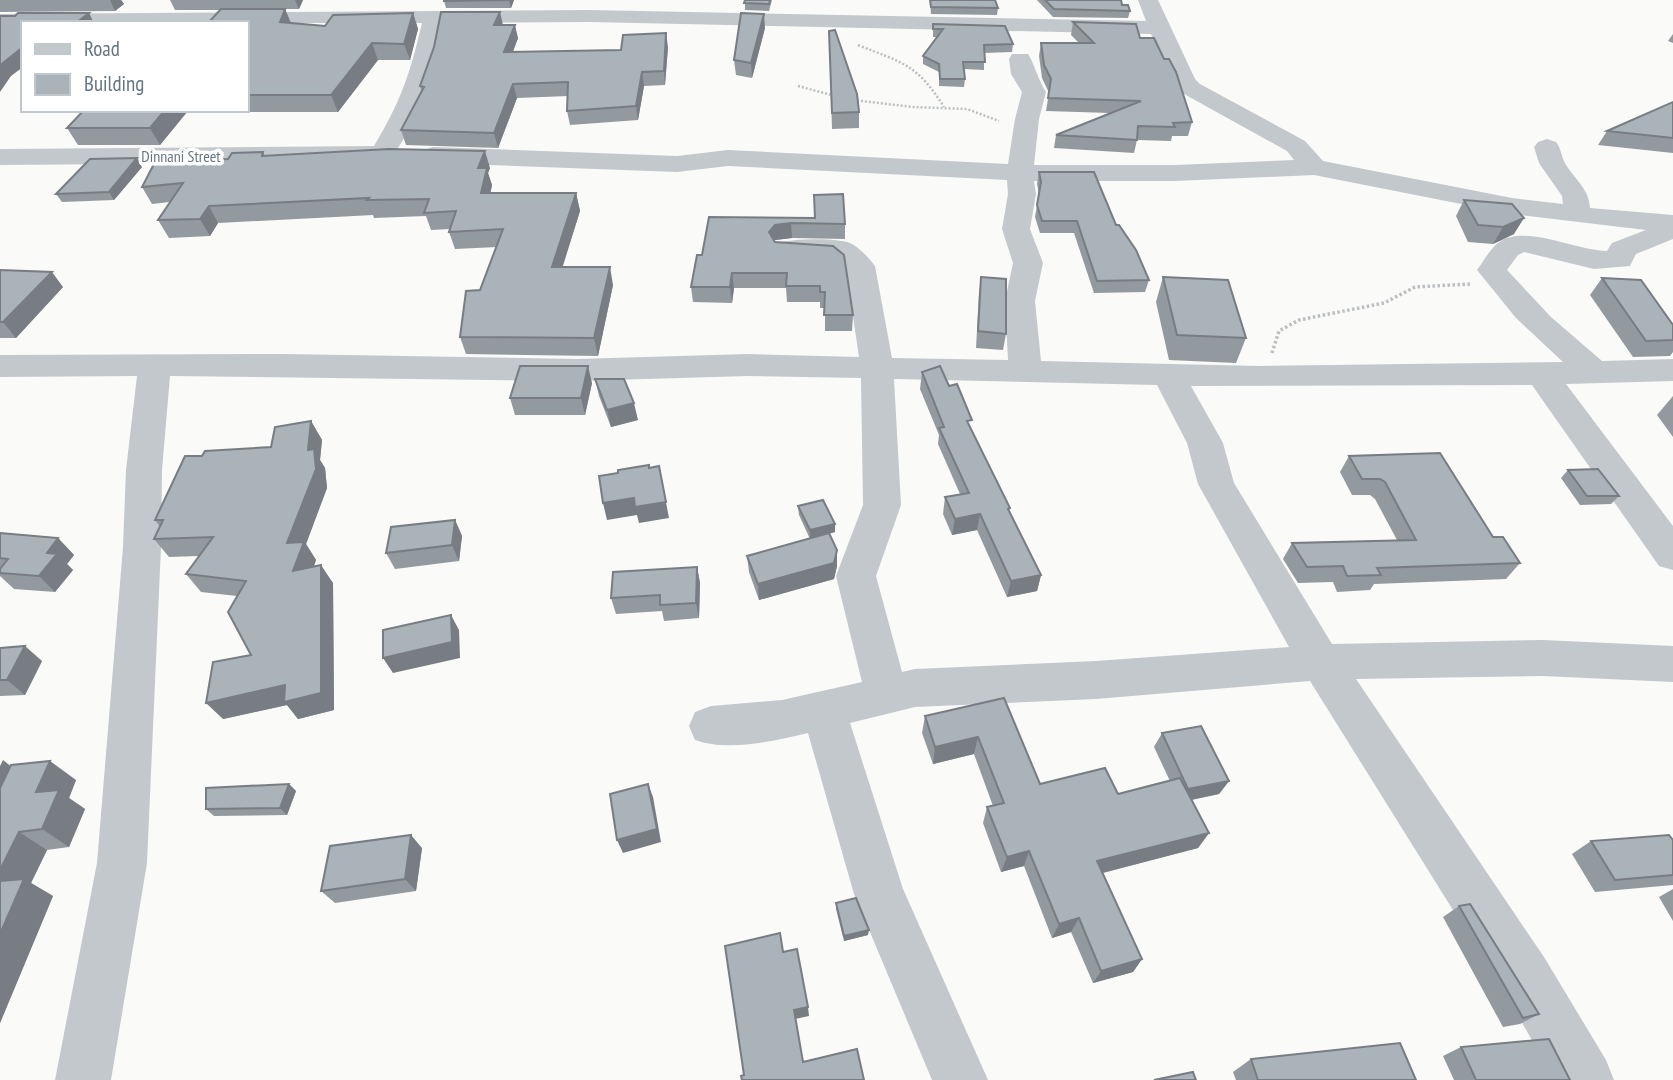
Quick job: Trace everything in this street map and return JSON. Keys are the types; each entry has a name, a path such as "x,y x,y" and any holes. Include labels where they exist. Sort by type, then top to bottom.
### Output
{"street":[{"path":"113,19 128,0"},
{"path":"1148,0 1185,82 1192,89 1296,146 1314,167"},
{"path":"0,20 433,17 720,9 830,19 1159,28"},
{"path":"382,154 407,113 416,89 433,17"},
{"path":"1020,59 1023,74 1034,92 1020,173 1022,194 1016,229 1028,263 1020,301 1026,370"},
{"path":"1547,147 1552,163 1576,196 1577,215"},
{"name":"Dinnani Street","path":"0,157 382,154 677,164 728,158 1020,173 1175,173 1314,167 1512,206"},
{"path":"1512,206 1577,215 1673,223 1669,231 1622,249 1572,224 1532,215 1512,206"},
{"path":"1594,372 1513,299 1492,270 1508,249 1521,243 1594,260 1620,260 1622,249"},
{"path":"786,249 842,250 860,266 877,367 882,505 856,576 887,695"},
{"path":"0,366 509,369 748,365 1274,377 1541,374 1673,369"},
{"path":"83,1080 122,863 142,547 144,471 155,366"},
{"path":"1168,374 1205,443 1216,484 1322,662 1525,976 1587,1080"},
{"path":"1541,374 1673,555"},
{"path":"711,726 782,720 915,688 1096,680 1322,662 1543,658 1673,664"},
{"path":"824,710 878,894 960,1080"}],"path":[{"path":"830,19 851,42 912,67 921,74 944,108"},
{"path":"798,86 831,94 842,100 982,113 1026,132"},
{"path":"1274,377 1270,358 1279,331 1299,320 1384,303 1415,287 1475,284 1497,277"}],"building":[{"path":"444,0 509,0 444,1"},
{"path":"745,0 770,0 769,4 744,3"},
{"path":"930,0 995,0 998,8 931,7"},
{"path":"1045,0 1121,0 1122,5 1128,5 1130,11 1054,9"},
{"path":"221,9 285,9 280,22 325,26 333,15 413,13 404,44 372,43 331,95 248,95 248,21 210,21"},
{"path":"441,12 500,12 494,25 515,25 504,52 621,50 623,35 666,33 664,71 642,72 636,106 567,111 568,82 513,84 494,133 401,130 424,87 420,86 434,47"},
{"path":"18,13 89,13 79,21 21,21 21,49 0,67 0,16 15,16"},
{"path":"741,13 764,14 751,63 734,60"},
{"path":"1073,22 1136,24 1140,38 1154,38 1164,59 1169,59 1176,72 1192,122 1173,123 1175,127 1138,126 1137,140 1056,135 1141,101 1048,98 1051,79 1044,65 1041,43 1094,43"},
{"path":"933,24 1005,26 1013,44 984,45 985,62 963,62 965,79 940,79 939,64 923,56 943,29 933,29"},
{"path":"835,30 857,94 859,112 832,113 829,31"},
{"path":"1673,102 1673,138 1607,131"},
{"path":"82,112 163,112 150,128 67,128"},
{"path":"389,149 485,151 478,168 487,168 481,193 576,193 552,267 610,267 594,338 460,337 466,291 480,290 503,229 449,232 456,211 424,213 429,199 367,200 369,198 209,206 200,219 158,220 183,183 142,187 155,162 228,159 232,153 263,152 262,156"},
{"path":"137,158 109,192 56,194 90,159"},
{"path":"1039,172 1094,172 1116,225 1119,225 1136,250 1149,280 1097,281 1077,221 1042,221 1037,205 1041,182"},
{"path":"843,194 845,224 791,223 775,225 769,232 775,242 833,246 844,255 853,315 824,315 825,292 820,292 820,286 786,286 787,273 732,273 730,287 691,287 697,255 702,255 709,217 815,218 814,195"},
{"path":"1464,200 1512,204 1524,218 1503,227 1478,225"},
{"path":"0,270 52,272 3,322 0,322"},
{"path":"981,277 1006,279 1006,334 978,331"},
{"path":"1163,277 1228,280 1246,338 1177,335"},
{"path":"1602,278 1641,280 1673,325 1673,340 1646,341"},
{"path":"520,366 588,366 581,398 510,398"},
{"path":"940,366 949,386 957,384 972,420 967,421 1041,575 1011,581 980,514 955,519 945,497 969,493 939,428 944,427 922,372"},
{"path":"595,379 624,379 634,403 607,410"},
{"path":"311,421 308,450 314,449 316,469 287,543 304,542 293,571 321,565 321,693 284,702 285,685 206,703 213,662 251,655 228,612 246,581 186,574 213,537 154,539 163,520 155,520 185,456 202,456 205,451 271,447 275,427"},
{"path":"1440,453 1493,537 1503,537 1520,563 1377,568 1381,575 1347,576 1343,566 1307,567 1292,543 1416,540 1385,482 1380,479 1362,479 1349,456"},
{"path":"649,465 649,468 659,466 666,502 635,507 634,498 603,503 599,476"},
{"path":"1598,469 1619,496 1587,496 1568,470"},
{"path":"823,500 835,524 810,530 798,506"},
{"path":"455,520 452,545 386,553 391,527"},
{"path":"0,533 58,538 47,553 57,554 39,576 0,573 8,559 0,558"},
{"path":"829,533 837,550 834,563 758,584 747,556"},
{"path":"697,567 696,603 660,605 660,595 611,598 613,572"},
{"path":"451,615 452,642 383,658 383,630"},
{"path":"25,646 7,680 0,680 0,648"},
{"path":"1004,698 1040,784 1105,768 1118,794 1180,778 1209,833 1097,861 1142,959 1101,971 1079,918 1059,924 1029,851 1007,857 987,807 1004,803 978,737 935,747 925,716"},
{"path":"1201,726 1229,781 1188,789 1162,733"},
{"path":"50,761 36,792 59,790 42,829 19,832 0,870 0,788 11,765"},
{"path":"289,784 280,808 206,809 206,788"},
{"path":"648,784 657,829 617,840 610,794"},
{"path":"411,835 405,879 321,891 330,846"},
{"path":"1669,835 1673,840 1673,875 1615,880 1591,841"},
{"path":"24,879 0,934 0,881"},
{"path":"856,898 869,930 844,936 836,903"},
{"path":"1470,904 1539,1014 1523,1018 1459,906"},
{"path":"780,933 783,952 797,949 808,1007 794,1010 803,1062 857,1049 864,1080 742,1080 741,1076 744,1075 725,946"},
{"path":"1549,1039 1570,1080 1476,1080 1461,1047"},
{"path":"1400,1043 1416,1080 1258,1080 1251,1059"},
{"path":"1193,1072 1196,1080 1154,1080"}]}
